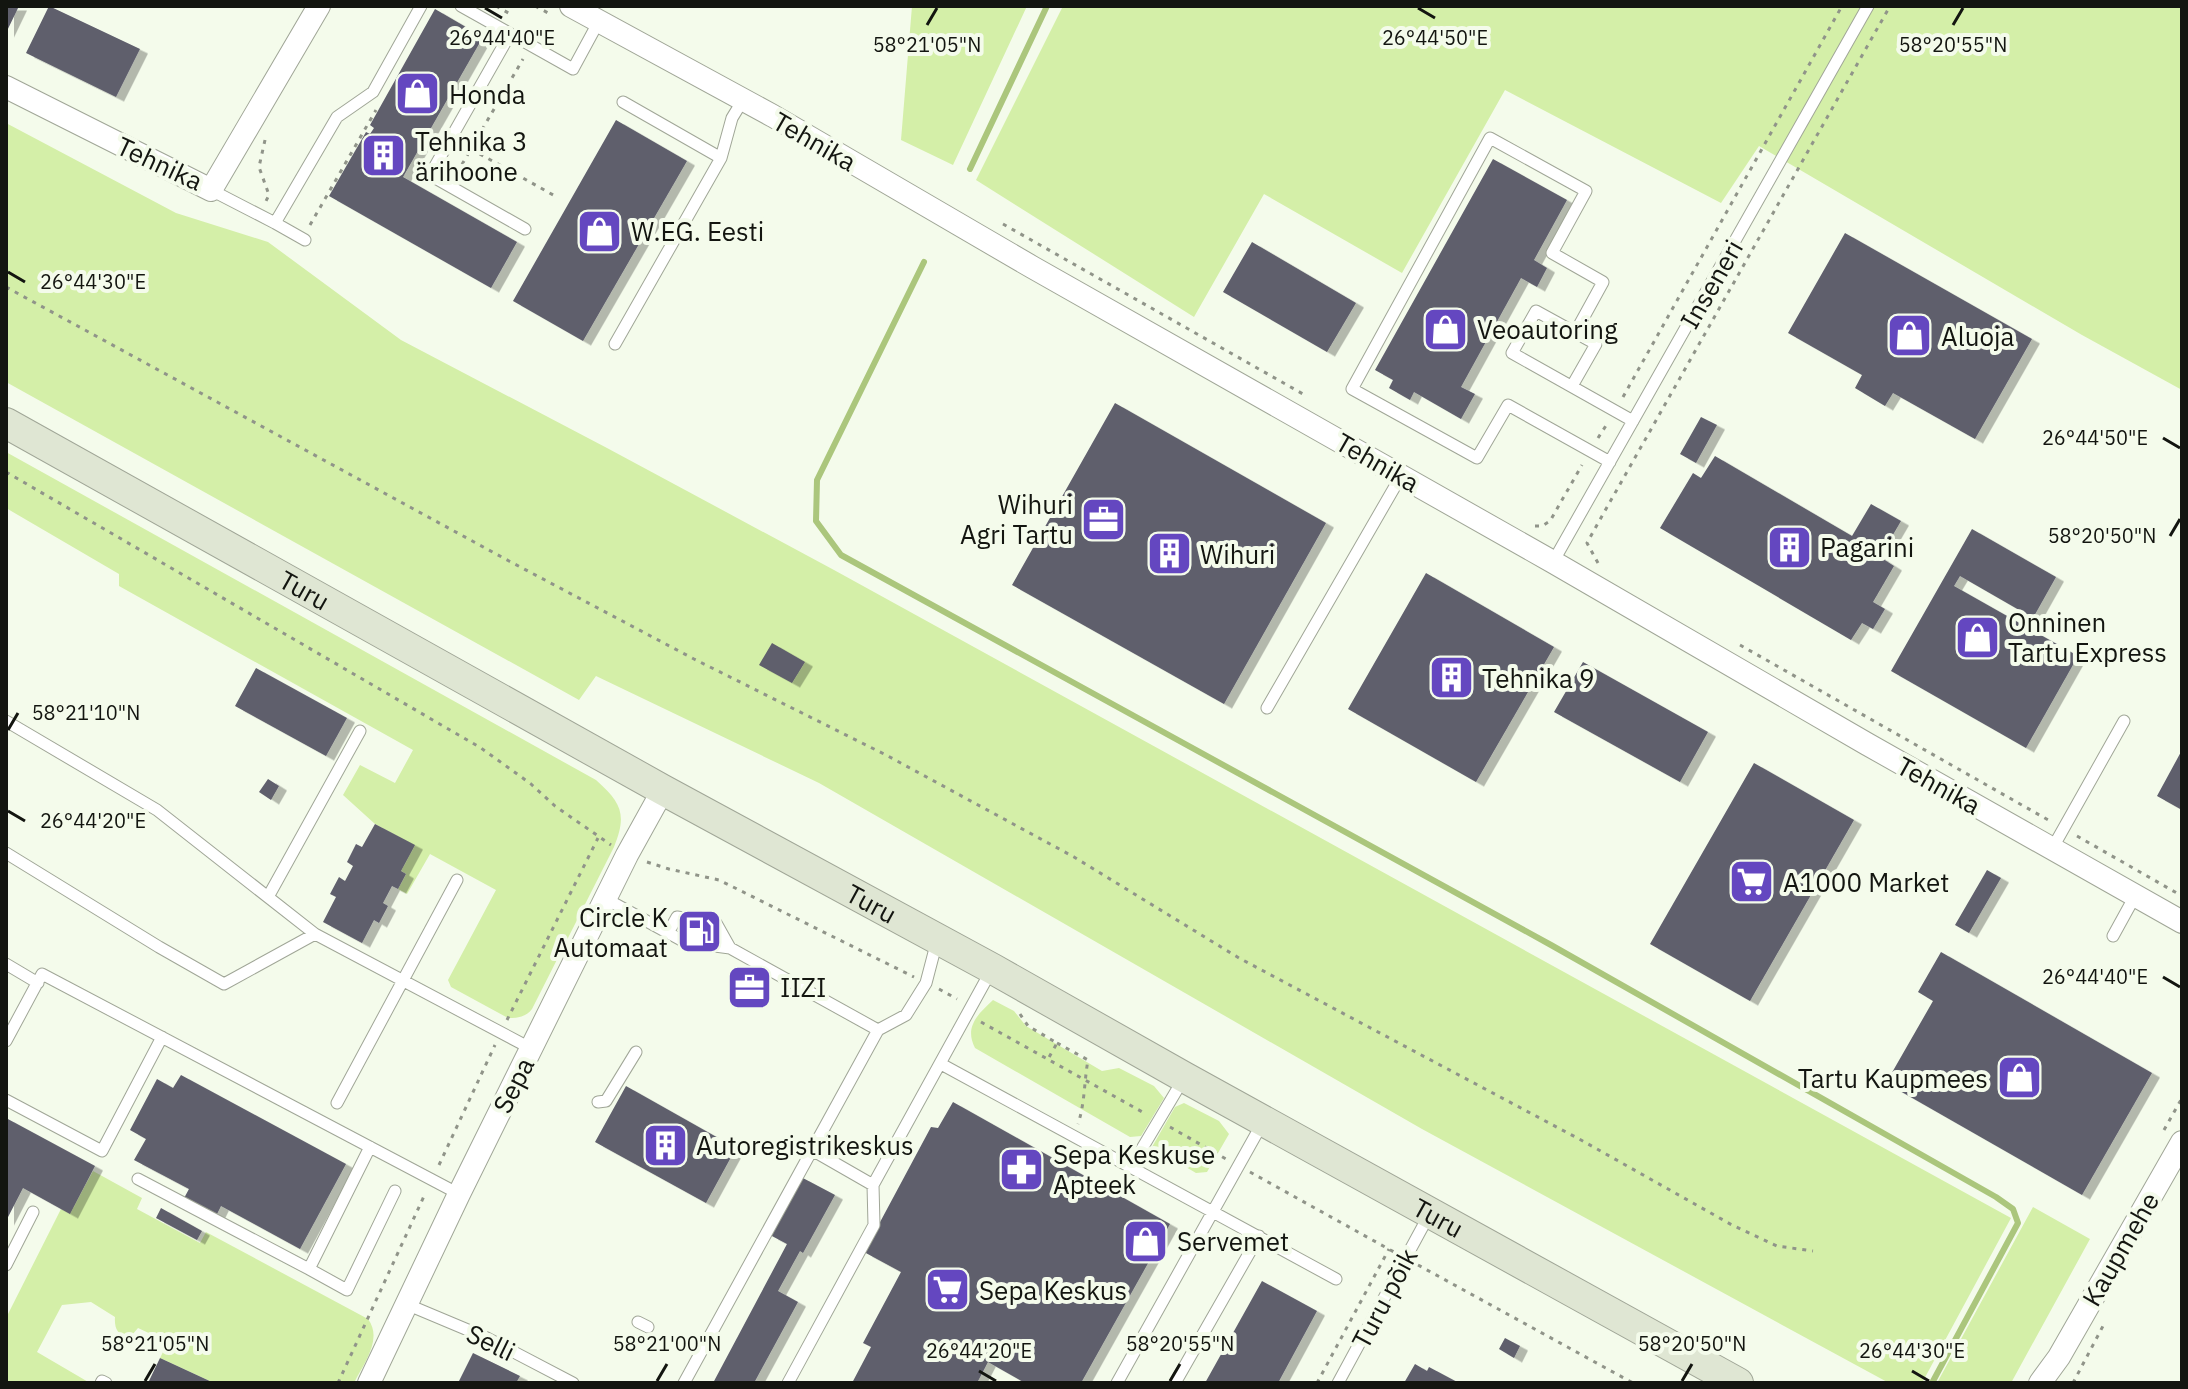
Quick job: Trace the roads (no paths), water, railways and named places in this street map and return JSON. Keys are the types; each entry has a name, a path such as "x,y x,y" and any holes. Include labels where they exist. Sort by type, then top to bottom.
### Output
{"main road":[{"name":"Turu","path":"6,423 663,790 993,969 1738,1383"}],"street":[{"name":"Tehnika","path":"6,87 211,190 319,6"},
{"name":"Tehnika","path":"571,6 743,100 2182,922"},
{"name":"Sepa","path":"369,1383 627,855 663,790"},
{"name":"Kaupmehe","path":"2040,1383 2059,1357 2182,1142"},
{"name":"Kaupmehe","path":"2048,1383 2059,1357"}],"lane":[{"path":"275,223 337,117 373,92 421,6"},
{"path":"461,6 573,69 599,21"},
{"name":"Inseneri","path":"1553,562 1868,6"},
{"path":"510,34 430,175 525,229"},
{"path":"615,344 721,158 732,118 743,100"},
{"path":"623,102 721,158"},
{"path":"1575,333 1603,282 1552,253 1586,191 1490,138 1352,389 1477,458 1508,405 1610,462"},
{"path":"211,190 304,239"},
{"path":"1572,386 1596,344 1536,311 1512,353 1633,421"},
{"path":"1267,708 1401,476"},
{"path":"6,721 157,810 315,934 532,1049"},
{"path":"2052,849 2124,721"},
{"path":"268,897 360,731"},
{"path":"6,853 224,984 315,934"},
{"path":"337,1103 457,880"},
{"path":"2113,936 2135,896"},
{"path":"606,899 685,942 730,948 878,1030"},
{"path":"668,933 677,917 716,923 730,948"},
{"path":"684,1383 878,1030 906,1015 926,983 938,939"},
{"path":"6,964 38,983"},
{"path":"788,1383 874,1225 873,1185 993,969"},
{"path":"6,1041 11,1020 42,974 459,1194"},
{"path":"6,1100 102,1151 162,1037"},
{"path":"598,1102 606,1101 636,1052"},
{"path":"941,1064 1336,1279"},
{"path":"1131,1167 1184,1077"},
{"path":"1117,1383 1264,1121"},
{"path":"309,1269 370,1147"},
{"path":"812,1150 873,1185"},
{"path":"138,1179 347,1290 395,1191"},
{"path":"6,1265 33,1212"},
{"name":"Turu põik","path":"1338,1383 1431,1213"},
{"path":"1175,1383 1259,1236"},
{"name":"Selli","path":"406,1304 487,1338 573,1383"}],"waterway":[{"path":"970,169 1047,6"},
{"path":"924,262 817,480 816,521 841,555 1551,945 2013,1209 2018,1223 1932,1383"}],"place":[{"name":"Honda","path":"418,94"},
{"name":"Tehnika 3 ärihoone","path":"384,156"},
{"name":"W.EG. Eesti","path":"600,231"},
{"name":"Veoautoring","path":"1446,329"},
{"name":"Aluoja","path":"1910,336"},
{"name":"Wihuri Agri Tartu","path":"1104,519"},
{"name":"Pagarini","path":"1789,547"},
{"name":"Wihuri","path":"1169,554"},
{"name":"Onninen Tartu Express","path":"1977,637"},
{"name":"Tehnika 9","path":"1451,678"},
{"name":"A1000 Market","path":"1752,882"},
{"name":"Circle K Automaat","path":"699,932"},
{"name":"IIZI","path":"749,987"},
{"name":"Tartu Kaupmees","path":"2019,1078"},
{"name":"Autoregistrikeskus","path":"665,1145"},
{"name":"Sepa Keskuse Apteek","path":"1022,1169"},
{"name":"Servemet","path":"1146,1241"},
{"name":"Sepa Keskus","path":"948,1290"}]}
